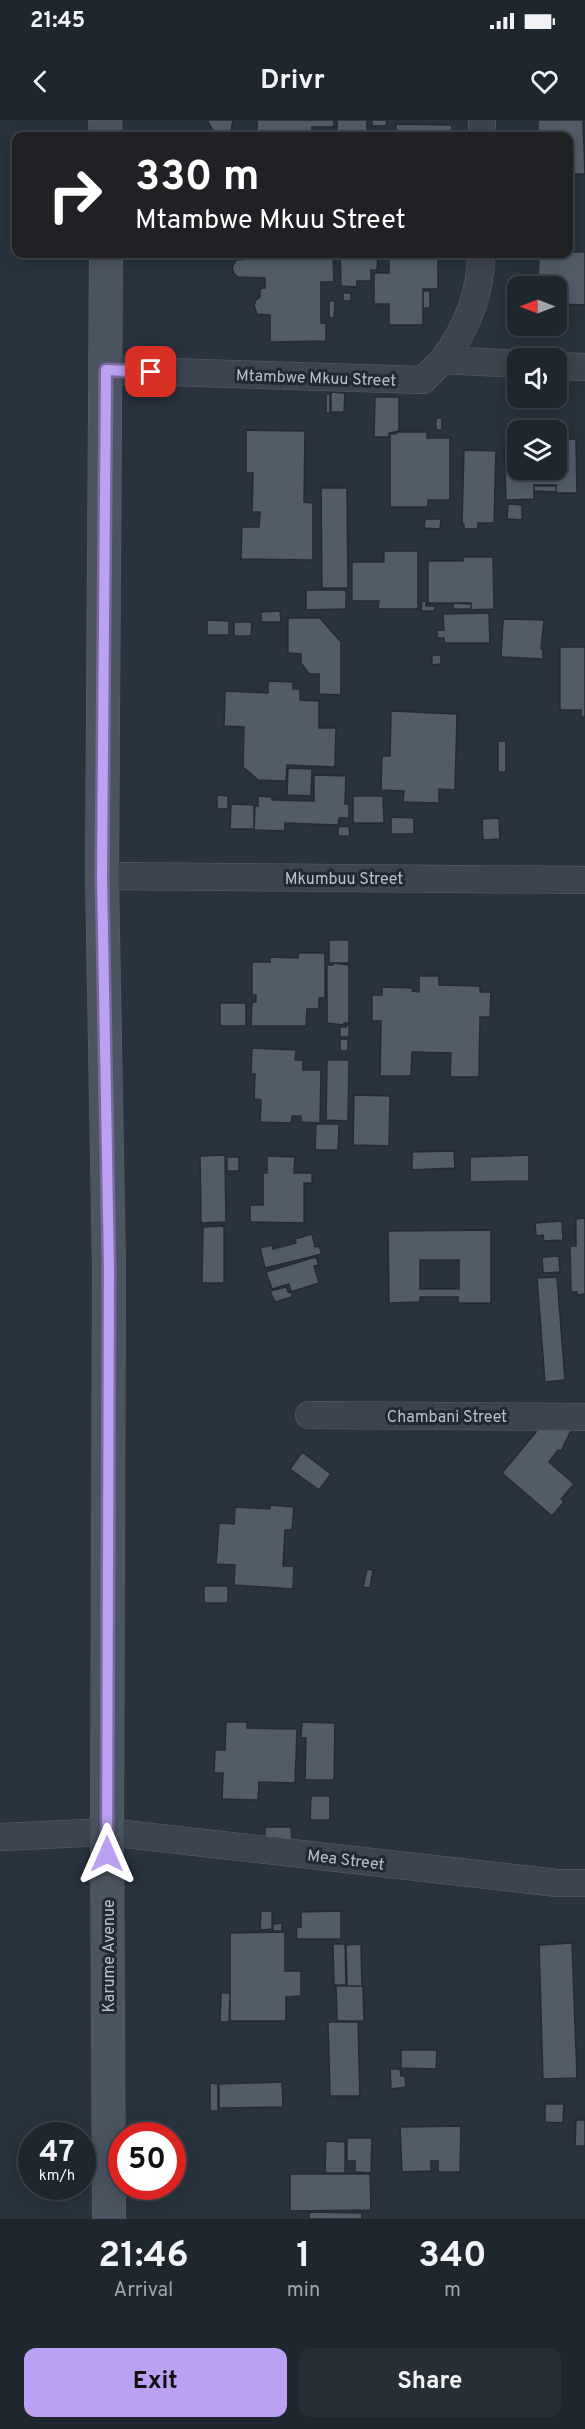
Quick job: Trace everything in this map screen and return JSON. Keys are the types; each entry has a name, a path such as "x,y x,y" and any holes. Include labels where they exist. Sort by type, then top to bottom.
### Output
{"main road":[{"name":"Karume Avenue","path":"106,258 102,876 109,1269 107,1832 109,2219"}],"street":[{"name":"Mtambwe Mkuu Street","path":"106,370 423,380 457,342 471,311 478,287 481,258"},
{"path":"443,360 507,363"},
{"path":"567,366 585,367"},
{"name":"Mkumbuu Street","path":"102,876 585,880"},
{"name":"Chambani Street","path":"309,1415 585,1418"},
{"name":"Mea Street","path":"0,1837 107,1832 557,1883 585,1883"}],"building":[{"path":"207,120 233,120 231,132 214,132"},
{"path":"257,120 334,120 334,127 312,127 312,132 257,132"},
{"path":"337,120 367,120 367,132 337,132"},
{"path":"372,120 387,120 386,126 372,126"},
{"path":"538,120 583,120 585,174 573,174 573,132 538,132"},
{"path":"396,124 452,125 452,132 396,132"},
{"path":"573,252 585,252 585,305 567,304 567,276 538,276 539,258 573,258"},
{"path":"333,258 334,282 321,282 321,323 326,323 326,341 270,342 270,315 257,314 254,305 260,297 260,289 265,288 265,278 238,277 232,268 236,260"},
{"path":"340,258 378,258 377,270 371,270 371,281 357,281 357,287 341,286"},
{"path":"389,258 438,258 438,289 423,289 423,325 389,325 389,304 374,304 374,273 389,273"},
{"path":"423,291 430,291 430,308 423,308"},
{"path":"343,293 351,293 351,301 343,301"},
{"path":"329,301 335,301 334,318 329,318"},
{"path":"331,392 345,393 344,412 331,412"},
{"path":"326,394 330,394 330,413 326,413"},
{"path":"375,397 399,397 399,431 389,433 389,437 374,437"},
{"path":"436,418 442,418 442,430 436,430"},
{"path":"246,430 305,431 304,502 313,503 313,560 241,559 242,527 259,527 260,512 252,512 253,473 246,473"},
{"path":"396,432 427,432 427,438 450,438 450,500 428,500 428,507 390,507 390,434 396,434"},
{"path":"567,439 576,439 577,493 556,493 556,485 534,485 534,499 506,500 504,444 507,444 507,480 567,480"},
{"path":"464,450 496,451 494,523 478,523 478,529 464,529 464,524 462,524"},
{"path":"534,486 556,486 556,492 534,491"},
{"path":"321,488 347,488 348,588 322,588"},
{"path":"508,504 522,505 522,520 507,519"},
{"path":"425,519 441,519 440,529 424,528"},
{"path":"384,551 418,551 418,609 378,609 379,601 352,601 352,562 384,562"},
{"path":"463,557 493,557 494,609 471,610 471,603 428,603 428,561 463,561"},
{"path":"306,590 346,590 346,609 306,610"},
{"path":"422,601 426,601 426,606 435,606 435,611 421,611"},
{"path":"453,603 471,604 471,609 453,609"},
{"path":"280,611 281,622 261,622 261,612"},
{"path":"489,613 490,643 444,643 444,638 437,638 437,630 444,630 443,614"},
{"path":"288,618 320,618 341,642 341,695 319,694 319,674 309,674 301,663 301,654 288,653"},
{"path":"503,619 544,620 541,649 543,649 543,659 501,657"},
{"path":"207,620 229,621 229,635 207,635"},
{"path":"234,622 252,622 251,636 234,636"},
{"path":"560,647 585,647 585,717 581,717 581,710 560,710"},
{"path":"432,655 441,655 441,664 432,665"},
{"path":"268,681 293,682 293,689 300,689 300,700 319,701 319,728 336,728 335,767 287,765 286,781 258,780 243,767 244,727 224,726 225,691 268,693"},
{"path":"391,711 457,714 455,790 439,789 439,803 403,802 404,791 381,790 382,756 390,756"},
{"path":"498,741 506,741 506,772 498,772"},
{"path":"288,768 312,769 311,796 287,795"},
{"path":"314,775 346,776 345,804 349,804 349,818 339,818 338,825 285,823 285,831 254,830 255,806 258,806 258,796 272,797 272,800 314,801"},
{"path":"217,795 228,796 228,809 217,809"},
{"path":"353,796 383,796 384,823 353,823"},
{"path":"231,804 254,805 254,829 230,829"},
{"path":"391,817 414,818 414,834 391,834"},
{"path":"499,818 500,839 483,840 482,819"},
{"path":"349,826 350,836 338,836 338,827"},
{"path":"329,940 349,940 349,963 329,963"},
{"path":"298,953 325,953 325,998 319,998 319,1009 307,1009 306,1026 251,1026 252,1002 256,1002 256,995 252,995 252,962 270,962 270,957 298,958"},
{"path":"333,963 349,965 349,1023 344,1023 344,1025 327,1023 327,965 333,965"},
{"path":"419,976 439,976 439,985 480,986 480,992 491,992 490,1017 480,1017 479,1077 450,1077 451,1053 412,1052 411,1076 380,1076 381,1021 372,1021 372,995 382,995 382,987 413,988 412,991 419,992"},
{"path":"220,1003 246,1003 246,1026 220,1026"},
{"path":"349,1025 349,1037 340,1037 340,1027 346,1027"},
{"path":"340,1039 348,1039 348,1051 340,1051"},
{"path":"252,1048 296,1050 295,1060 303,1060 303,1070 321,1070 320,1123 301,1122 301,1116 292,1116 291,1123 260,1122 261,1100 254,1099 255,1074 251,1074"},
{"path":"327,1060 349,1060 348,1121 326,1120"},
{"path":"354,1095 390,1096 389,1146 353,1145"},
{"path":"316,1124 339,1124 338,1150 315,1150"},
{"path":"454,1151 455,1168 412,1170 412,1152"},
{"path":"225,1155 226,1222 201,1223 200,1156"},
{"path":"529,1155 529,1181 470,1182 470,1157"},
{"path":"267,1156 295,1157 294,1173 312,1173 312,1183 304,1183 304,1223 250,1222 250,1205 263,1205 263,1173 267,1173"},
{"path":"227,1157 239,1157 239,1171 227,1171"},
{"path":"585,1218 585,1294 577,1295 577,1292 571,1292 570,1246 576,1246 576,1219"},
{"path":"562,1221 563,1240 544,1241 543,1235 536,1236 535,1223"},
{"path":"224,1226 224,1283 202,1283 203,1227"},
{"path":"491,1230 491,1303 458,1303 458,1297 420,1297 420,1302 389,1303 388,1231","holes":["420,1260 459,1260 459,1289 420,1289"]},
{"path":"312,1234 315,1247 319,1246 322,1254 265,1268 260,1248 272,1245 273,1249 296,1243 295,1239"},
{"path":"559,1256 560,1272 543,1273 542,1257"},
{"path":"316,1257 319,1265 314,1266 319,1283 291,1292 289,1284 272,1289 266,1272"},
{"path":"557,1277 565,1380 545,1382 537,1278"},
{"path":"286,1287 288,1292 291,1291 292,1297 275,1302 270,1291"},
{"path":"541,1426 572,1428 561,1451 558,1450 549,1462 574,1484 561,1499 564,1502 552,1516 502,1473"},
{"path":"302,1452 331,1474 319,1490 290,1469"},
{"path":"270,1505 294,1507 292,1530 285,1530 283,1566 294,1566 293,1589 234,1585 235,1565 216,1564 219,1523 234,1524 235,1507 270,1509"},
{"path":"367,1569 373,1570 370,1588 363,1587"},
{"path":"204,1586 228,1586 228,1603 204,1603"},
{"path":"226,1722 247,1722 247,1728 297,1729 295,1783 259,1782 258,1800 222,1799 223,1773 214,1773 215,1750 225,1750"},
{"path":"302,1722 335,1723 334,1780 305,1780 306,1738 301,1738"},
{"path":"311,1796 330,1796 330,1820 310,1820"},
{"path":"265,1827 291,1827 292,1840 265,1840"},
{"path":"261,1911 272,1911 272,1929 260,1930"},
{"path":"341,1911 341,1939 297,1939 296,1928 301,1927 301,1912"},
{"path":"282,1923 282,1931 273,1931 273,1924"},
{"path":"285,1932 285,1971 301,1971 301,1996 286,1997 286,2021 230,2021 230,1933"},
{"path":"572,1943 577,2078 543,2079 539,1945"},
{"path":"333,1944 345,1944 346,1985 334,1985"},
{"path":"361,1944 362,1986 347,1986 346,1945"},
{"path":"336,1986 363,1986 364,2021 337,2021"},
{"path":"221,1993 230,1993 229,2022 220,2022"},
{"path":"328,2022 358,2022 360,2096 330,2096"},
{"path":"401,2050 437,2050 436,2069 401,2068"},
{"path":"390,2069 400,2069 401,2076 405,2076 406,2087 391,2089"},
{"path":"282,2082 283,2107 219,2108 219,2084"},
{"path":"210,2083 218,2084 218,2111 210,2111"},
{"path":"545,2104 564,2104 563,2123 545,2122"},
{"path":"576,2120 585,2120 585,2146 575,2146"},
{"path":"461,2126 460,2172 438,2172 438,2161 431,2161 431,2171 402,2172 400,2127"},
{"path":"347,2138 372,2138 371,2173 355,2172 355,2161 347,2161"},
{"path":"326,2141 345,2142 345,2173 325,2173"},
{"path":"290,2174 370,2174 371,2210 290,2211"},
{"path":"309,2212 362,2213 362,2219 309,2219"}],"route":[{"path":"107,1854 109,1269 102,876 106,370 151,372"}]}
